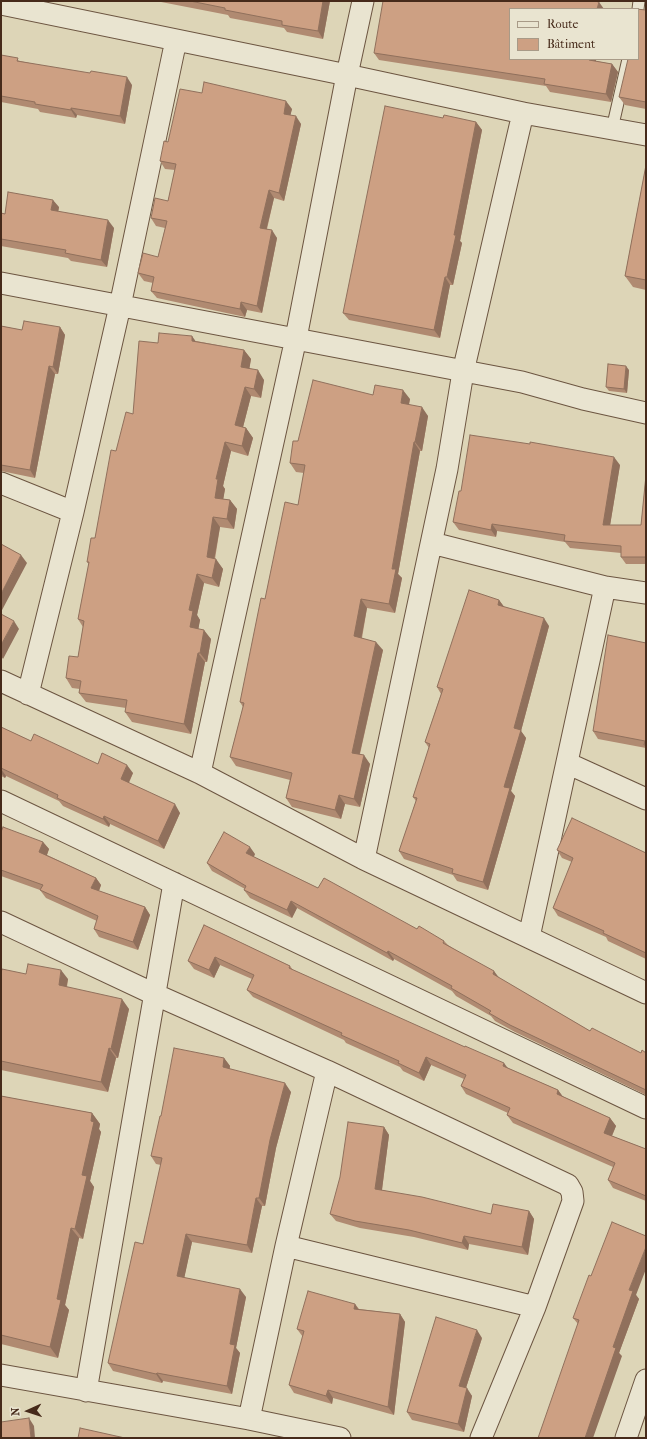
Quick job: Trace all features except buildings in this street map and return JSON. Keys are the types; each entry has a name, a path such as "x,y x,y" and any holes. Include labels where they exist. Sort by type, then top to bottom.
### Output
{"street":[{"path":"200,773 296,338 347,75 363,1"},
{"path":"1,4 347,75 523,113 646,135"},
{"path":"28,694 73,512 120,306 176,40"},
{"path":"364,859 432,543 447,469 463,372 523,113"},
{"path":"1,283 522,382 582,399 646,413"},
{"path":"1,483 73,512"},
{"path":"432,543 605,587 646,593"},
{"path":"529,937 605,587"},
{"path":"1,681 200,773 364,859 646,993"},
{"path":"567,763 646,799"},
{"path":"1,801 646,1108"},
{"path":"86,1391 174,883"},
{"path":"1,922 154,994 327,1071 568,1185 572,1192 573,1200 535,1307 482,1438"},
{"path":"249,1419 286,1246 327,1071"},
{"path":"286,1246 535,1307"},
{"path":"1,1375 249,1419 340,1438"},
{"path":"626,1438 646,1380"}],"lane":[{"path":"612,128 628,60"}]}
